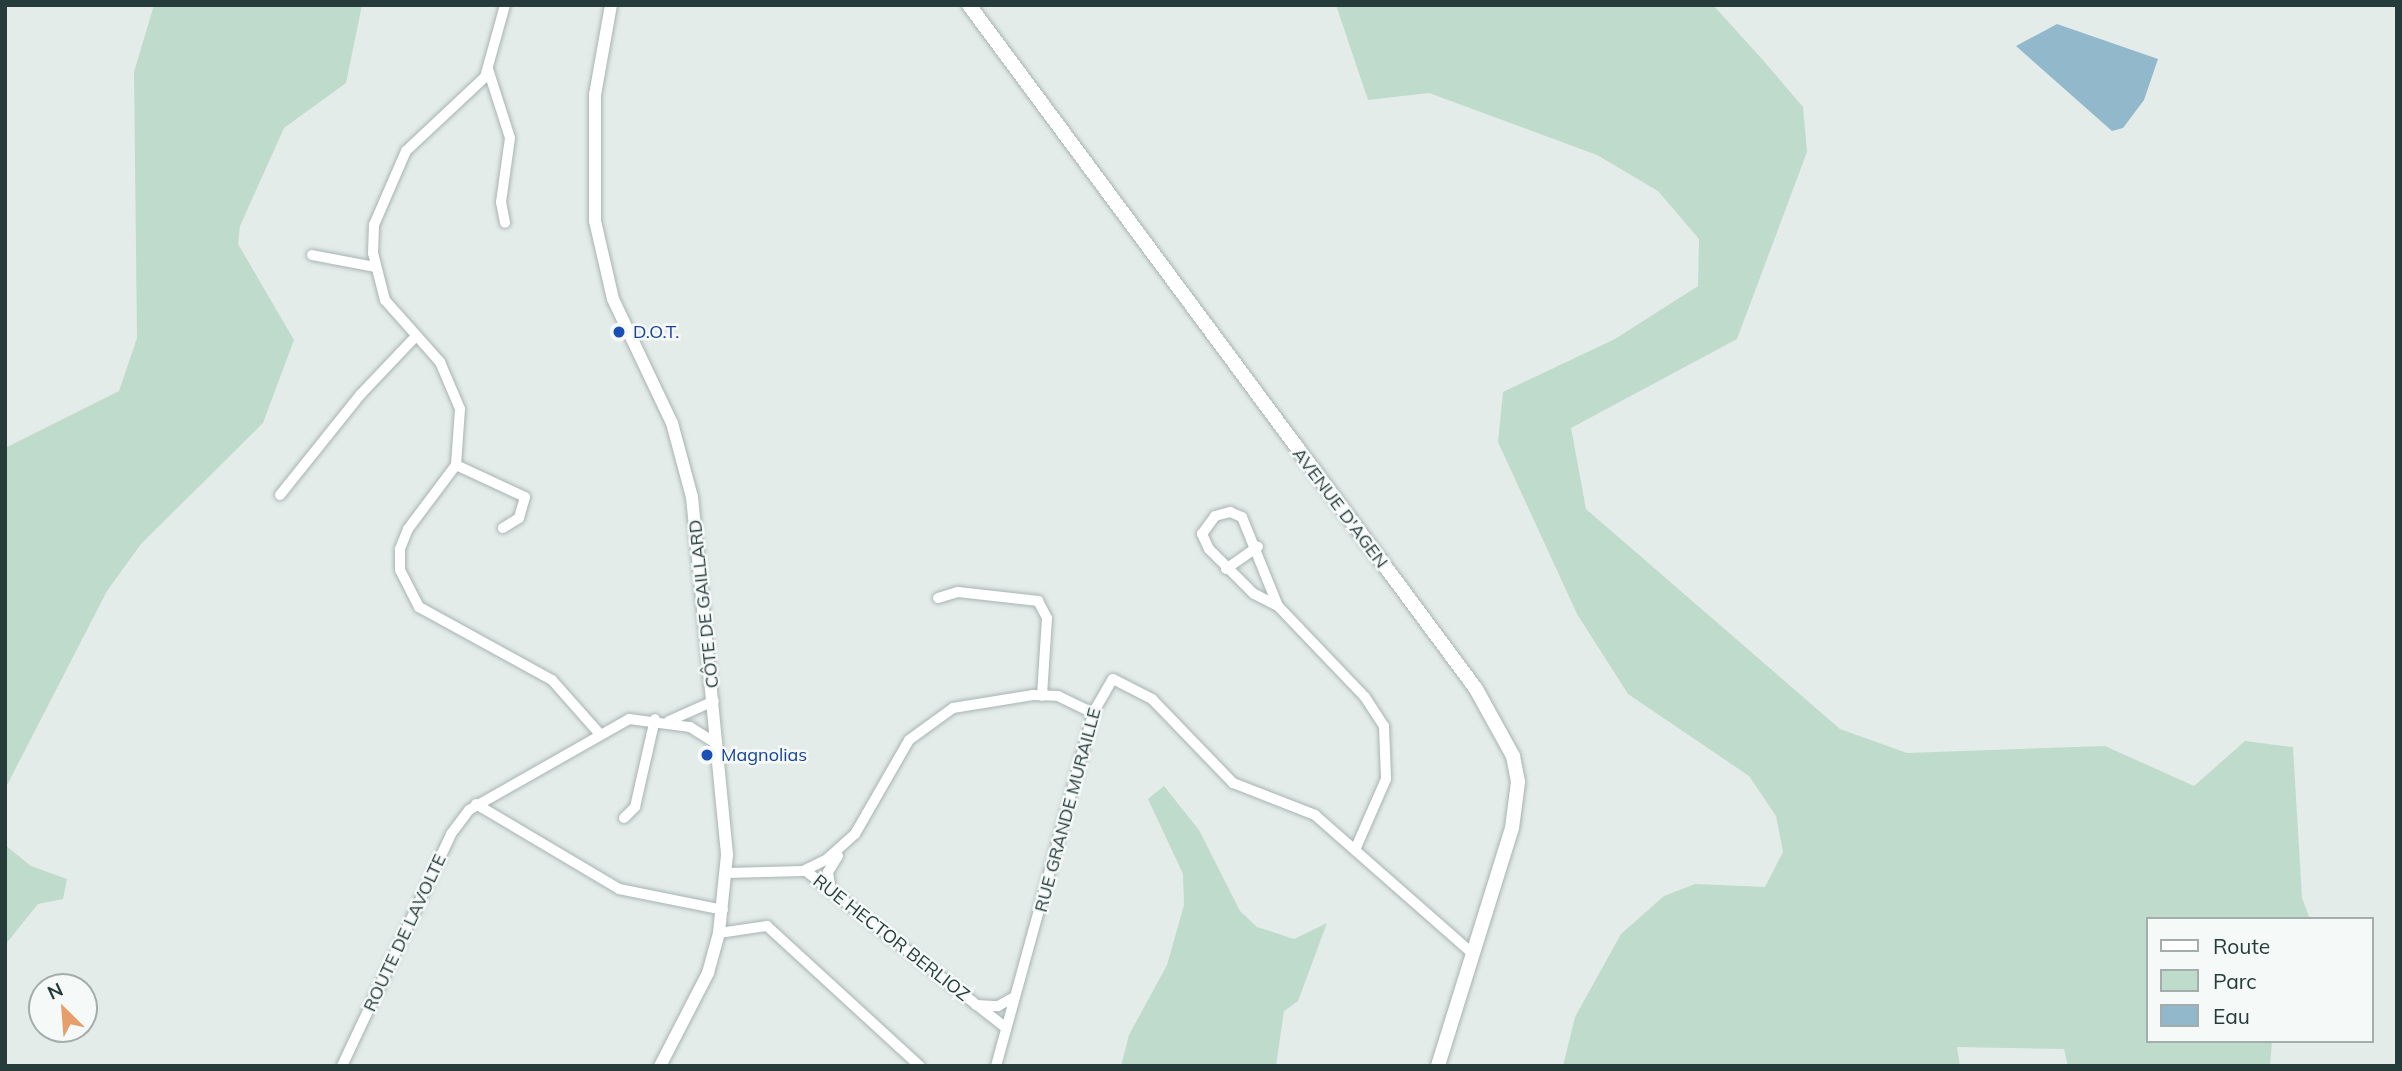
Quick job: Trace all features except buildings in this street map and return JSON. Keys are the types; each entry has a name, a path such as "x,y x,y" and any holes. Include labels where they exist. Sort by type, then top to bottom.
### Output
{"main road":[{"name":"AVENUE D'AGEN","path":"969,5 1491,713 1513,756 1516,806 1438,1066"}],"street":[{"path":"505,5 488,69 461,104 415,142 394,169 374,225 375,267 385,300 453,383 461,422 456,465 400,549 407,591 436,619 552,680 598,732"},
{"name":"CÔTE DE GAILLARD","path":"611,5 595,95 595,221 613,299 672,423 692,497 714,701 728,873 719,933 692,1006 660,1066"},
{"path":"488,69 510,138 501,202 505,223"},
{"path":"312,255 375,267"},
{"path":"280,495 361,394 416,336"},
{"path":"456,465 525,498 519,518 503,528"},
{"path":"1278,606 1258,547 1242,517 1230,512 1216,516 1203,539 1226,569 1254,594 1278,606 1365,696 1384,726 1386,779 1355,850"},
{"path":"1226,569 1258,547"},
{"path":"938,598 958,592 1038,601 1047,618 1042,695"},
{"name":"RUE GRANDE MURAILLE","path":"996,1066 1093,713 1109,681 1135,686 1233,783 1315,815 1473,954"},
{"path":"830,885 828,872 855,834 920,728 979,700 1058,696 1093,713"},
{"path":"660,720 714,701"},
{"name":"ROUTE DE LAVOLTE","path":"342,1066 451,834 476,804 598,732 629,719 660,720"},
{"path":"660,720 701,730 718,744"},
{"path":"624,818 635,807 660,720"},
{"path":"476,804 619,889 723,910"},
{"path":"728,873 806,871 855,834"},
{"name":"RUE HECTOR BERLIOZ","path":"806,871 830,885 1006,1028"},
{"path":"719,933 767,926 920,1066"},
{"name":"RUE HECTOR BERLIOZ","path":"976,1005 998,1006 1014,997"}],"green space":[{"path":"154,5 362,5 346,83 284,128 240,226 238,244 294,340 263,423 141,544 107,591 5,789 5,448 119,391 137,338 134,72"},
{"path":"1336,5 1713,5 1803,107 1807,152 1737,339 1571,428 1586,509 1840,729 1907,753 2105,746 2194,786 2245,741 2293,747 2302,898 2309,917 2146,917 2146,1043 2272,1043 2270,1066 2068,1066 2064,1049 1957,1047 1960,1066 1563,1066 1575,1017 1621,934 1664,896 1695,884 1765,887 1783,852 1776,816 1749,776 1628,694 1577,614 1498,442 1503,392 1615,339 1698,286 1699,239 1658,191 1597,155 1429,93 1368,100"},
{"path":"1164,786 1199,830 1240,911 1257,927 1294,939 1327,923 1298,1001 1284,1011 1276,1066 1121,1066 1129,1035 1167,965 1184,905 1183,874 1148,799"},
{"path":"5,845 31,866 67,879 63,899 38,904 5,945"}],"water":[{"path":"2057,24 2158,59 2144,100 2123,128 2112,131 2016,46"}],"place":[{"name":"D.O.T.","path":"619,332"},
{"name":"Magnolias","path":"707,755"}]}
